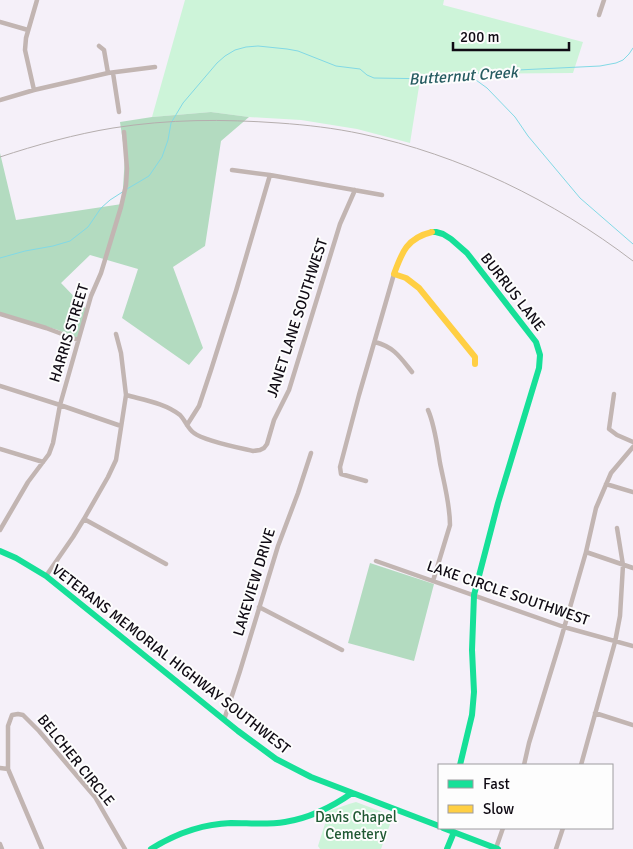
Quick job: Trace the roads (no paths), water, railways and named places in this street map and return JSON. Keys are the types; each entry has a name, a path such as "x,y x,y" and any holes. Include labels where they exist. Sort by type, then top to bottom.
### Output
{"street":[{"path":"34,90 25,50 26,38 37,0"},
{"path":"599,15 604,0"},
{"path":"0,22 28,30"},
{"path":"100,46 104,50 119,112"},
{"path":"0,100 34,90 110,73 155,67"},
{"name":"HARRIS STREET","path":"0,530 25,486 49,454 53,443 60,404 78,340 121,207 127,169 124,132"},
{"path":"232,170 382,195"},
{"path":"187,425 198,406 211,370 270,175"},
{"name":"JANET LANE SOUTHWEST","path":"126,395 172,410 181,416 194,433 206,439 253,451 264,448 274,420 289,390 340,224 355,190"},
{"name":"BURRUS LANE","path":"394,274 404,247 412,239 422,234 436,232 443,234 453,240 469,257 540,349 539,368 498,503 474,595"},
{"path":"366,481 341,474 340,467 394,274 407,278 422,291 475,357 475,364"},
{"path":"0,314 78,340"},
{"path":"46,576 74,537 108,478 116,460 126,395 121,353 116,334"},
{"path":"375,342 395,351 412,372"},
{"path":"0,386 60,404 121,426"},
{"path":"614,394 609,429 633,442"},
{"path":"428,410 436,441 450,518 450,525 433,581"},
{"path":"524,764 586,552 596,508 611,473 633,447"},
{"path":"0,449 43,462"},
{"name":"LAKEVIEW DRIVE","path":"224,720 278,546 311,453"},
{"path":"606,484 633,492"},
{"path":"84,519 166,564"},
{"path":"580,764 615,642 620,616 623,565 617,528"},
{"name":"VETERANS MEMORIAL HIGHWAY SOUTHWEST","path":"0,551 46,576 224,720 276,759 311,777 438,826"},
{"path":"586,552 633,568"},
{"name":"LAKE CIRCLE SOUTHWEST","path":"376,561 564,627 633,646"},
{"path":"460,764 472,715 474,692 472,650 474,595"},
{"path":"259,607 342,650"},
{"path":"595,713 633,725"},
{"name":"BELCHER CIRCLE","path":"42,849 8,769 8,726 12,715 18,714 23,716 39,731 95,797 125,849"},
{"path":"0,768 8,769"},
{"path":"151,849 179,834 211,825 230,823 284,824 336,804 352,793"},
{"name":"VETERANS MEMORIAL HIGHWAY SOUTHWEST","path":"446,829 497,848"},
{"path":"497,848 503,829"},
{"path":"556,849 563,829"},
{"path":"447,849 454,832"},
{"path":"0,844 2,849"}],"waterway":[{"name":"Butternut Creek","path":"127,189 149,176 162,157 171,123 183,103 217,63 235,50 258,46 287,49 298,51 336,66 360,69 374,78 438,79 468,74 600,66 623,60 633,48"},
{"path":"469,75 487,88 515,117 528,136 580,198 633,244"},
{"name":"Butternut Creek","path":"0,258 70,241 88,227 101,208 124,191"}],"railway":[{"path":"0,157 85,133 155,123 237,121 341,130 398,143 434,154 504,182 571,218 633,261"}],"park label":[{"name":"Davis Chapel Cemetery","path":"356,826"}]}
